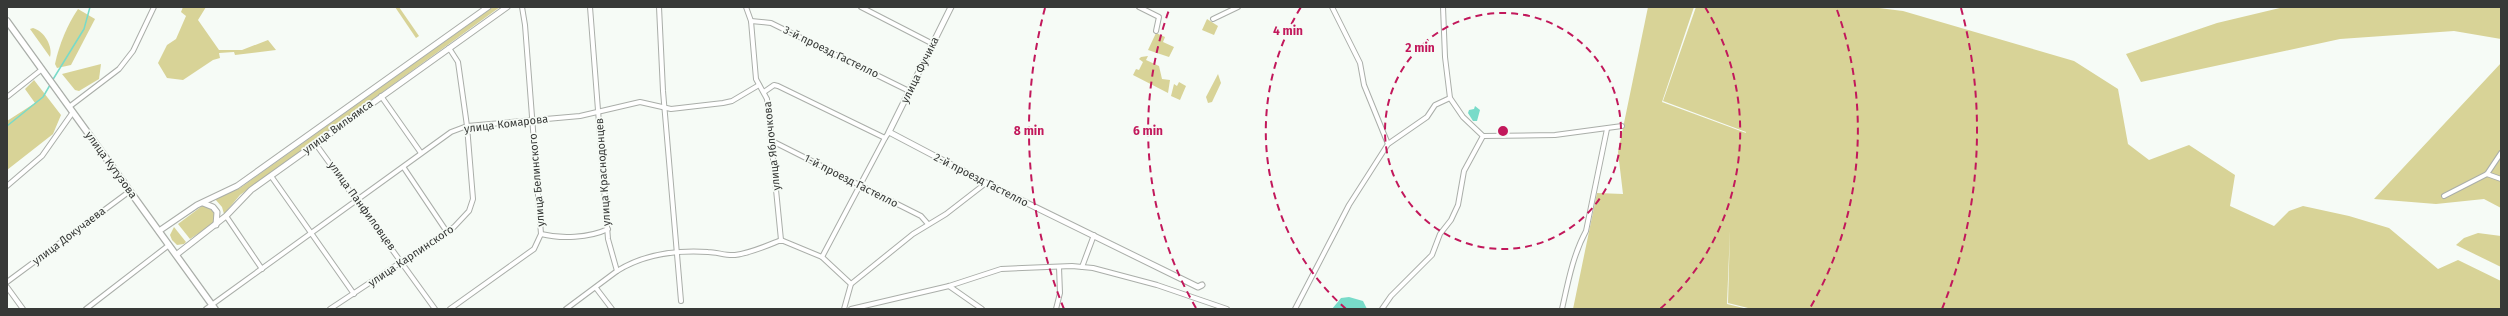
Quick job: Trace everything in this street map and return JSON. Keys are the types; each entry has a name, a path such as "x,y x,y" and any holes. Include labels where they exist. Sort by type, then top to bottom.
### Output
{"main road":[{"name":"улица Кутузова","path":"7,21 213,307"}],"street":[{"path":"69,106 120,69 133,51 154,7"},
{"name":"улица Вильямса","path":"159,231 202,203 246,180 488,7"},
{"name":"улица Вильямса","path":"176,255 216,225 251,190 380,96 507,7"},
{"name":"улица Белинского","path":"450,309 534,249 541,234 540,200 525,25 522,7"},
{"name":"улица Краснодонцев","path":"590,7 610,253 617,271"},
{"path":"658,7 664,107 678,252 681,301"},
{"name":"улица Яблочкова","path":"746,7 751,21 755,71 759,85 768,99 781,240"},
{"path":"861,7 933,44"},
{"name":"улица Фучика","path":"889,132 951,7"},
{"path":"1139,7 1159,17 1156,31"},
{"path":"1213,19 1238,7"},
{"path":"1332,7 1360,63 1364,85 1388,144"},
{"path":"1443,7 1445,57 1450,96 1463,117 1483,136 1555,135 1622,126"},
{"name":"3-й проезд Гастелло","path":"751,21 771,23 909,91"},
{"name":"улица Карпинского","path":"330,309 463,220 472,199 467,126 458,62 449,48"},
{"path":"7,97 42,70"},
{"name":"улица Комарова","path":"206,309 213,307 262,269 404,168 421,153 451,132 467,126 599,113 613,107 640,102 671,109 723,103 732,101 759,85"},
{"path":"764,92 774,85 778,86 885,138"},
{"path":"380,96 421,153"},
{"path":"1295,309 1349,204 1388,144 1427,118 1435,105 1450,96"},
{"path":"7,186 42,156 73,112"},
{"path":"1562,309 1572,266 1579,244 1586,231 1588,212 1608,129"},
{"path":"822,257 889,132"},
{"name":"2-й проезд Гастелло","path":"889,132 986,183 1198,287 1202,285"},
{"path":"1382,309 1390,296 1432,255 1440,234 1451,220 1458,205 1464,171 1483,136"},
{"name":"1-й проезд Гастелло","path":"772,141 921,216 928,224"},
{"name":"улица Панфиловцев","path":"316,143 435,309"},
{"path":"2444,196 2487,174 2501,152"},
{"path":"404,168 447,232"},
{"path":"2487,174 2501,179"},
{"path":"271,176 313,233 354,294"},
{"path":"844,309 851,284 928,224 946,214 986,183"},
{"name":"улица Докучаева","path":"7,282 130,190"},
{"path":"214,198 214,204 222,214 226,216 262,269"},
{"path":"202,203 209,204 217,212 216,225"},
{"path":"541,234 554,237 597,234 608,229"},
{"path":"1082,267 1094,235"},
{"path":"566,309 617,271 643,258 678,252 708,252 733,255 754,251 781,240 822,257 851,284"},
{"path":"86,309 169,246"},
{"path":"1056,309 1060,293 1059,267"},
{"path":"851,309 949,286 1003,268 1082,267 1157,285 1228,309"},
{"path":"949,286 982,309"},
{"path":"7,287 23,309"},
{"path":"596,288 612,309"}],"shaded area":[{"path":"183,7 206,7 198,20 219,50 242,50 268,40 276,50 235,55 234,52 219,53 220,58 213,60 183,80 167,78 158,63 167,45 176,39 186,16 181,12"},
{"path":"395,7 399,7 419,36 416,38"},
{"path":"493,7 500,7 240,195 224,214 222,207 215,199 240,188"},
{"path":"1648,7 1694,7 1662,102 1746,133 1663,101 1696,7 1871,7 1903,11 2074,61 2118,89 2128,144 2149,160 2189,145 2235,175 2230,206 2274,226 2289,211 2303,206 2349,216 2389,228 2438,269 2458,260 2501,281 2501,309 1752,309 1728,303 1730,230 1727,304 1748,309 1573,309 1597,193 1623,194 1618,152"},
{"path":"2284,7 2501,7 2501,39 2454,31 2340,39 2141,82 2126,54 2217,23"},
{"path":"78,9 95,19 71,65 57,68 55,64 61,42"},
{"path":"1207,19 1218,26 1214,35 1202,30"},
{"path":"33,28 41,32 47,40 51,53 50,57 30,29"},
{"path":"1156,33 1165,37 1163,42 1174,47 1169,57 1148,50"},
{"path":"1148,56 1146,60 1159,66 1162,79 1170,80 1168,93 1133,75 1136,69 1139,70 1143,62 1139,59 1141,57"},
{"path":"2501,63 2501,208 2484,199 2436,204 2374,199"},
{"path":"101,64 99,79 79,91 75,90 62,74"},
{"path":"1218,74 1221,83 1212,102 1208,103 1206,97"},
{"path":"34,80 61,115 53,134 7,170 7,121 35,103 25,89"},
{"path":"1179,82 1186,86 1180,100 1171,96 1174,84 1177,86"},
{"path":"1475,106 1480,110 1477,121 1473,121 1468,113 1469,110 1474,109"},
{"path":"202,206 210,207 215,212 214,223 190,239 178,224"},
{"path":"174,227 186,242 184,244 177,245 172,240 170,235"},
{"path":"2478,233 2501,236 2501,267 2456,245 2464,238"},
{"path":"1349,297 1363,301 1367,309 1332,309 1341,298"}],"waterway":[{"path":"52,81 84,29 90,7"},
{"path":"7,126 43,97 50,85"}]}
